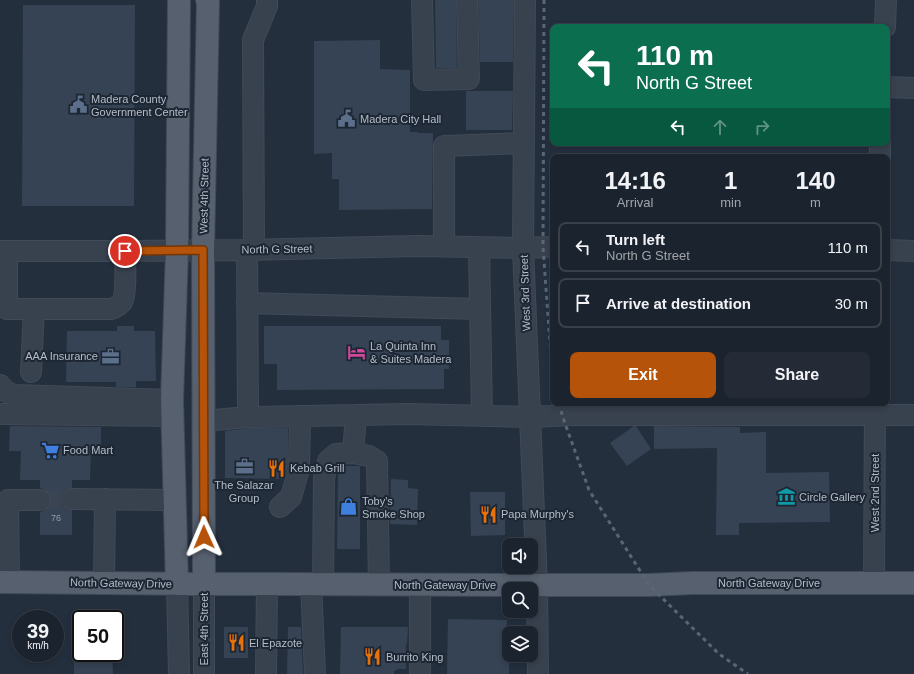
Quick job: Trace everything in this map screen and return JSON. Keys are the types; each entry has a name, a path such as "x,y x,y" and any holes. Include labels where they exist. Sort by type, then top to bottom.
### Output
{"main road":[{"path":"177,584 172,408 177,250 179,0"},
{"name":"West 4th Street","path":"204,584 203,250 207,0"},
{"name":"North Gateway Drive","path":"4,582 502,585"},
{"name":"North Gateway Drive","path":"538,585 914,582"}],"street":[{"path":"248,417 247,303 251,250 253,40 267,6 267,0"},
{"path":"422,0 424,80 468,79 467,0"},
{"name":"West 3rd Street","path":"525,0 523,248 537,582"},
{"path":"885,24 886,0"},
{"path":"890,88 914,88"},
{"path":"444,246 444,146 524,144"},
{"name":"North G Street","path":"4,251 251,250 410,246 550,248"},
{"path":"480,247 482,416"},
{"path":"890,250 914,251"},
{"path":"4,251 3,310 112,309 123,301 125,251"},
{"path":"247,303 480,309"},
{"path":"31,372 34,309"},
{"path":"0,385 5,391 14,395 172,408"},
{"path":"0,414 172,408"},
{"path":"203,421 248,417 408,414 530,417 875,409 914,415"},
{"name":"West 2nd Street","path":"874,582 875,409"},
{"path":"353,453 356,415"},
{"path":"280,507 291,497 299,469 300,416"},
{"path":"314,674 317,584 324,478 328,461 336,454 353,453 369,456 377,461 379,585"},
{"path":"4,582 4,498 40,500"},
{"path":"72,499 174,500"},
{"path":"104,583 105,499"},
{"path":"177,584 179,674"},
{"name":"East 4th Street","path":"204,584 204,674"},
{"path":"266,674 267,584"},
{"path":"420,585 420,674"},
{"name":"West 3rd Street","path":"537,618 538,674"}],"building":[{"path":"435,0 456,0 457,68 436,68"},
{"path":"478,0 514,0 513,62 480,62"},
{"name":"Madera County Government Center","path":"23,5 135,5 134,206 22,206"},
{"name":"Madera City Hall","path":"380,40 380,69 410,70 410,132 433,133 432,209 339,210 339,179 332,179 332,153 314,154 314,41"},
{"path":"466,91 513,91 512,130 466,130"},
{"name":"AAA Insurance","path":"117,326 134,326 134,331 155,331 156,381 136,381 136,387 116,387 116,382 66,382 67,331 117,331"},
{"name":"La Quinta Inn & Suites Madera","path":"264,326 441,326 441,340 449,340 449,369 444,369 444,389 277,390 277,364 264,364"},
{"name":"Food Mart","path":"10,426 101,427 101,449 91,449 90,480 72,480 72,488 66,489 62,494 62,505 67,509 72,510 72,535 40,535 40,512 50,506 50,495 46,490 40,488 40,480 20,480 21,451 9,451"},
{"path":"636,426 651,449 627,466 610,443"},
{"path":"654,426 740,427 740,433 766,432 766,473 829,472 830,522 739,523 739,535 716,535 717,448 654,449"},
{"path":"249,428 288,428 288,467 284,479 225,478 225,431"},
{"name":"Toby's Smoke Shop","path":"360,466 360,549 337,549 338,467"},
{"path":"391,479 408,480 408,488 418,489 417,525 390,524"},
{"name":"Papa Murphy's","path":"470,492 505,492 505,535 471,536"},
{"path":"448,619 507,620 507,626 502,626 502,662 509,662 509,674 447,674"},
{"name":"El Epazote","path":"224,627 248,627 248,658 224,658"},
{"path":"288,627 301,627 303,674 287,674"},
{"name":"Burrito King","path":"341,627 408,627 406,669 397,669 394,671 394,674 340,674"},
{"path":"74,662 112,662 113,674 74,674"}],"tunnel":[{"path":"40,500 72,499"}],"railway":[{"path":"544,0 543,247 550,343"},
{"path":"560,406 562,415 589,490 649,585 719,654 748,674"}],"place":[{"name":"Madera County Government Center","path":"78,105"},
{"name":"Madera City Hall","path":"347,119"},
{"name":"La Quinta Inn & Suites Madera","path":"357,352"},
{"name":"AAA Insurance","path":"111,356"},
{"name":"Food Mart","path":"50,450"},
{"name":"The Salazar Group","path":"244,467"},
{"name":"Kebab Grill","path":"277,468"},
{"name":"Circle Gallery","path":"786,497"},
{"name":"Toby's Smoke Shop","path":"349,507"},
{"name":"Papa Murphy's","path":"488,514"},
{"name":"El Epazote","path":"236,643"},
{"name":"Burrito King","path":"373,657"}],"route":[{"path":"125,251 203,250 204,537"}]}
